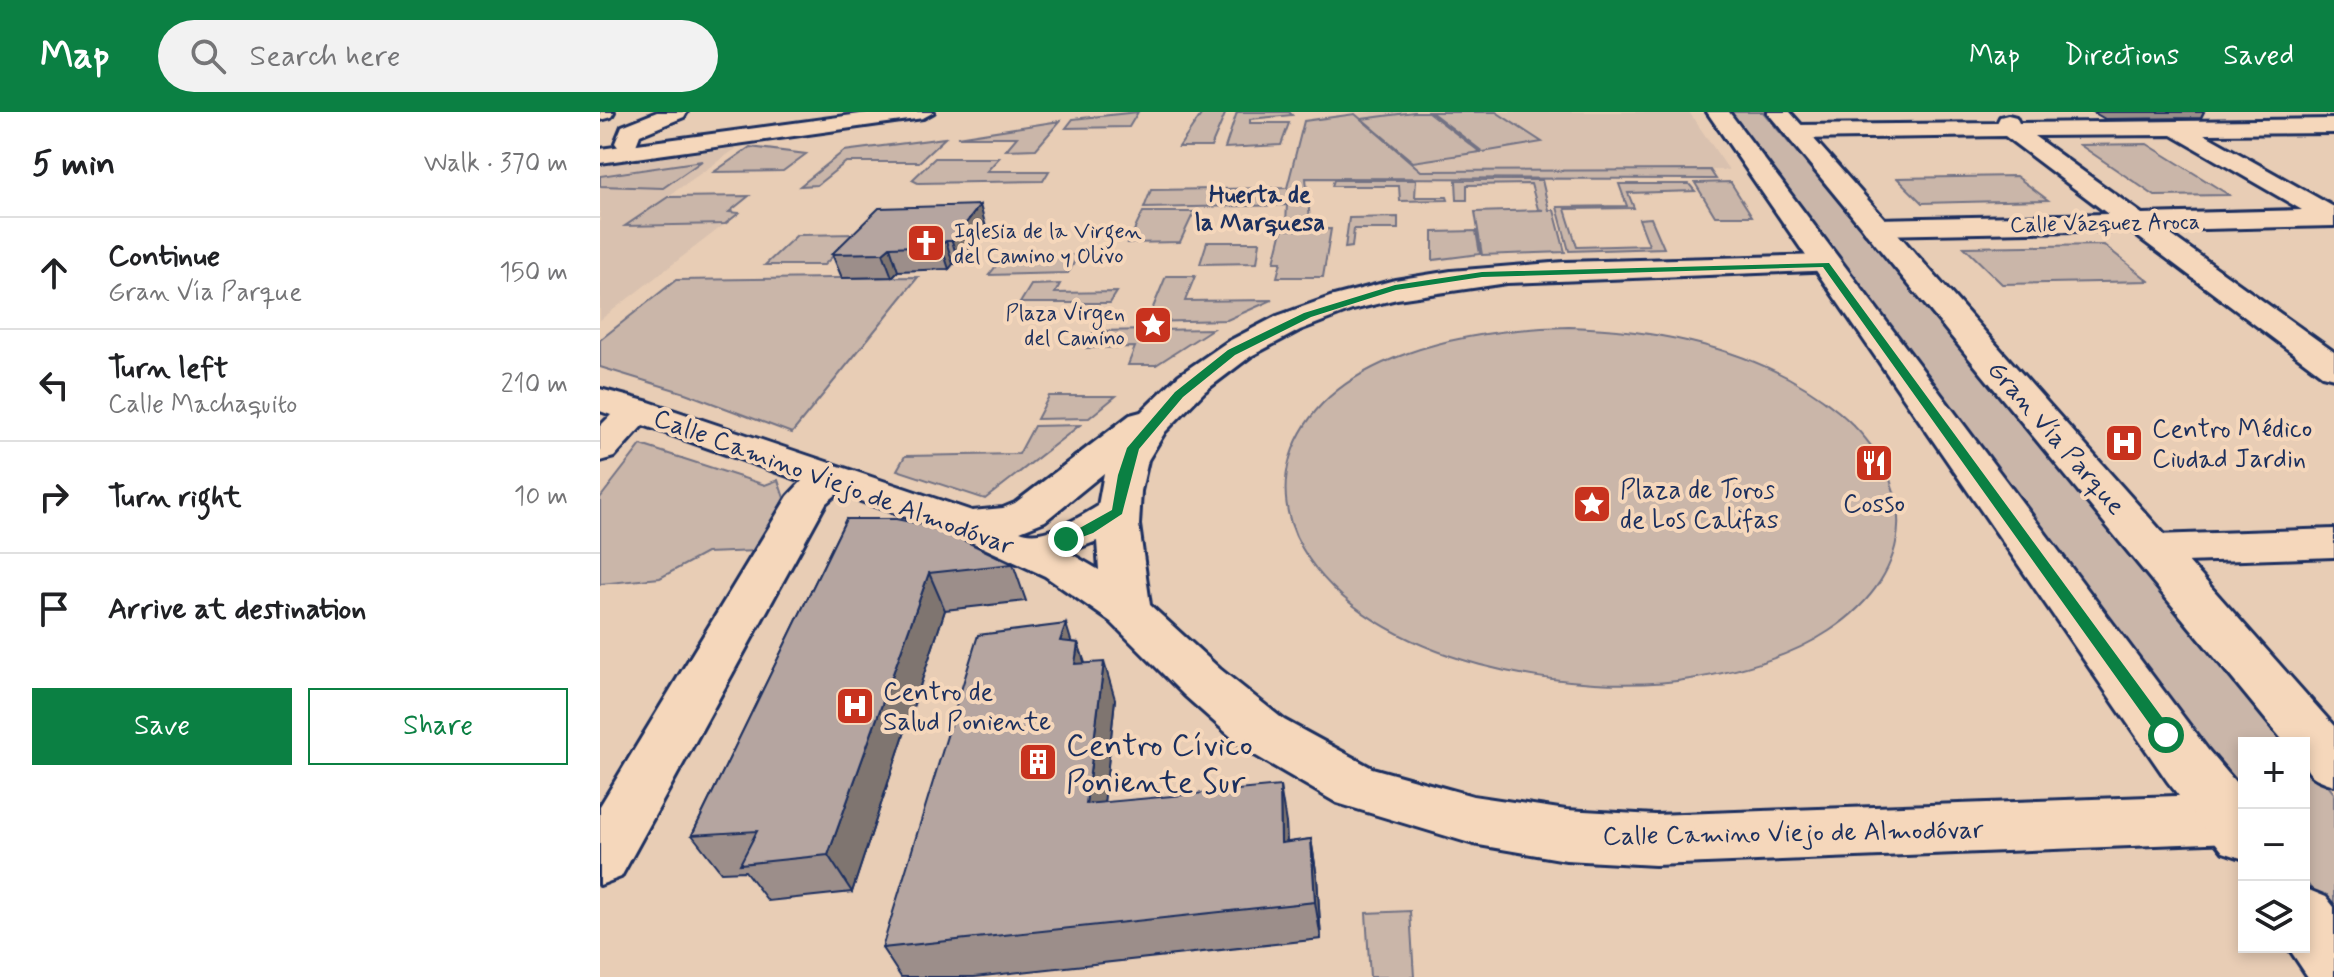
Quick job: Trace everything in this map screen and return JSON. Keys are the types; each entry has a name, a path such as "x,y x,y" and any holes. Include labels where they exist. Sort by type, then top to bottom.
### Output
{"street":[{"path":"600,120 610,112"},
{"path":"600,147 628,137 676,112"},
{"path":"600,130 628,137 867,112"},
{"path":"600,156 923,112"},
{"path":"1718,112 2188,766 2238,826"},
{"path":"2209,112 2235,126"},
{"path":"1787,122 2008,120 2176,128 2334,126"},
{"path":"2008,120 2136,222 2334,368"},
{"name":"Gran Vía Parque","path":"1787,122 2334,763"},
{"path":"2176,128 2334,218"},
{"name":"Calle Vázquez Aroca","path":"1876,227 2334,218"},
{"path":"969,525 1011,520 1030,512 1231,352 1265,333 1336,305 1395,288 1522,271 1826,264"},
{"path":"1128,611 1120,565 1118,512 1124,475 1133,448 1179,394"},
{"path":"600,449 618,405"},
{"name":"Calle Camino Viejo de Almodóvar","path":"618,405 969,525 1061,566 1128,611 1202,682 1265,735 1357,787 1473,820 1566,835 1655,840 2238,826"},
{"path":"600,859 809,496 832,478"},
{"path":"1024,549 1045,546 1088,530 1118,512"},
{"path":"2154,549 2334,543"},
{"path":"2310,925 2334,959"}],"shaded area":[{"path":"1138,112 1129,127 1066,128 1073,119"},
{"path":"1203,112 1226,112 1211,147 1179,147"},
{"path":"1237,112 1289,112 1292,115 1250,119 1250,123 1289,123 1281,145 1225,148"},
{"path":"1428,112 1480,152 1413,162 1362,119"},
{"path":"1431,112 1496,112 1542,142 1483,152"},
{"path":"1689,112 1729,170 1421,171 1355,114"},
{"path":"1730,112 1763,112 2287,737 2238,737 2238,790"},
{"path":"1355,114 1421,171 1710,170 1716,179 1306,178 1310,220 1286,222 1287,205 1144,208 1151,190 1287,188 1304,121"},
{"path":"1060,121 1036,149 1006,150 1017,137 957,137"},
{"path":"945,138 919,162 846,162 817,185 800,186 844,151"},
{"path":"2147,144 2229,195 2155,196 2080,145"},
{"path":"750,147 806,154 783,171 714,172"},
{"path":"737,148 627,225 725,224 600,320 600,166"},
{"path":"935,158 999,158 987,171 1049,171 1043,181 918,183 912,180"},
{"path":"702,161 663,188 600,186 600,176"},
{"path":"2016,176 2048,200 1922,203 1897,178"},
{"path":"1334,180 1416,180 1415,197 1447,197 1448,200 1400,201 1399,186 1332,186"},
{"path":"1456,180 1542,180 1549,210 1554,210 1565,252 1482,255 1475,212 1543,210 1538,209 1531,184 1467,185 1467,200 1457,200"},
{"path":"1731,182 1752,216 1715,216 1695,183"},
{"path":"1619,184 1689,184 1695,191 1628,193 1634,208 1565,209 1577,247 1649,245 1639,219 1651,218 1664,248 1569,251 1557,207 1627,206"},
{"path":"749,196 729,212 739,213 725,224 625,226 668,197"},
{"path":"1143,212 1194,212 1180,242 1128,243"},
{"path":"1398,217 1398,229 1354,229 1352,247 1345,248 1349,218"},
{"path":"1331,229 1323,277 1277,277 1281,262 1274,262 1282,230"},
{"path":"1476,231 1480,254 1433,260 1433,232"},
{"path":"855,234 824,265 765,265 797,235"},
{"path":"1207,242 1260,242 1257,263 1200,264"},
{"path":"2104,245 2149,281 2002,284 1964,247"},
{"path":"1079,255 1068,273 989,275 1004,256"},
{"path":"1166,276 1195,276 1185,301 1272,300 1227,320 1147,322"},
{"path":"918,277 792,433 685,393 600,367 600,340 676,280"},
{"path":"1060,284 1055,293 1117,292 1110,303 1020,303 1031,285"},
{"name":"Plaza de Toros de Los Califas","path":"1569,327 1640,333 1712,347 1779,373 1839,412 1866,439 1884,467 1895,496 1898,525 1893,554 1880,582 1859,607 1814,640 1782,655 1732,671 1648,683 1594,683 1537,677 1480,665 1425,646 1375,621 1333,588 1302,548 1292,527 1287,504 1287,470 1307,422 1334,393 1368,370 1407,354 1448,341 1491,333"},
{"path":"1212,329 1156,365 1128,365 1135,347 1086,348 1094,331"},
{"path":"1049,396 1116,396 1089,418 1037,419"},
{"path":"1080,425 985,499 897,470 905,456 1019,454 1034,426"},
{"path":"641,445 765,485 778,480 784,498 757,551 706,553 660,578 600,584 600,498"},
{"path":"2310,764 2334,793 2334,919 2310,887"},
{"path":"1410,911 1414,977 1370,977 1366,913"}],"building":[{"path":"980,205 952,241 941,245 890,247 883,253 832,254 879,208"},
{"name":"Centro de Salud Poniente","path":"846,519 896,519 936,527 1013,564 929,573 828,855 740,864 757,831 692,835"},
{"name":"Centro Cívico Poniente Sur","path":"1066,624 1060,641 1078,643 1075,664 1104,662 1086,804 1280,786 1281,843 1311,839 1315,902 882,948 978,635"}],"place":[{"name":"Iglesia de la Virgen del Camino y Olivo","path":"926,243"},
{"name":"Plaza Virgen del Camino","path":"1153,325"},
{"name":"Centro Médico Ciudad Jardin","path":"2124,443"},
{"name":"Cosso","path":"1874,463"},
{"name":"Plaza de Toros de Los Califas","path":"1592,504"},
{"name":"Centro de Salud Poniente","path":"855,706"},
{"name":"Centro Cívico Poniente Sur","path":"1038,762"}],"district":[{"name":"Huerta de la Marquesa","path":"1260,208"}],"route":[{"path":"1066,539 1118,512 1124,475 1133,448 1179,394 1231,352 1307,315 1395,288 1482,274 1826,264 2166,735"}]}
